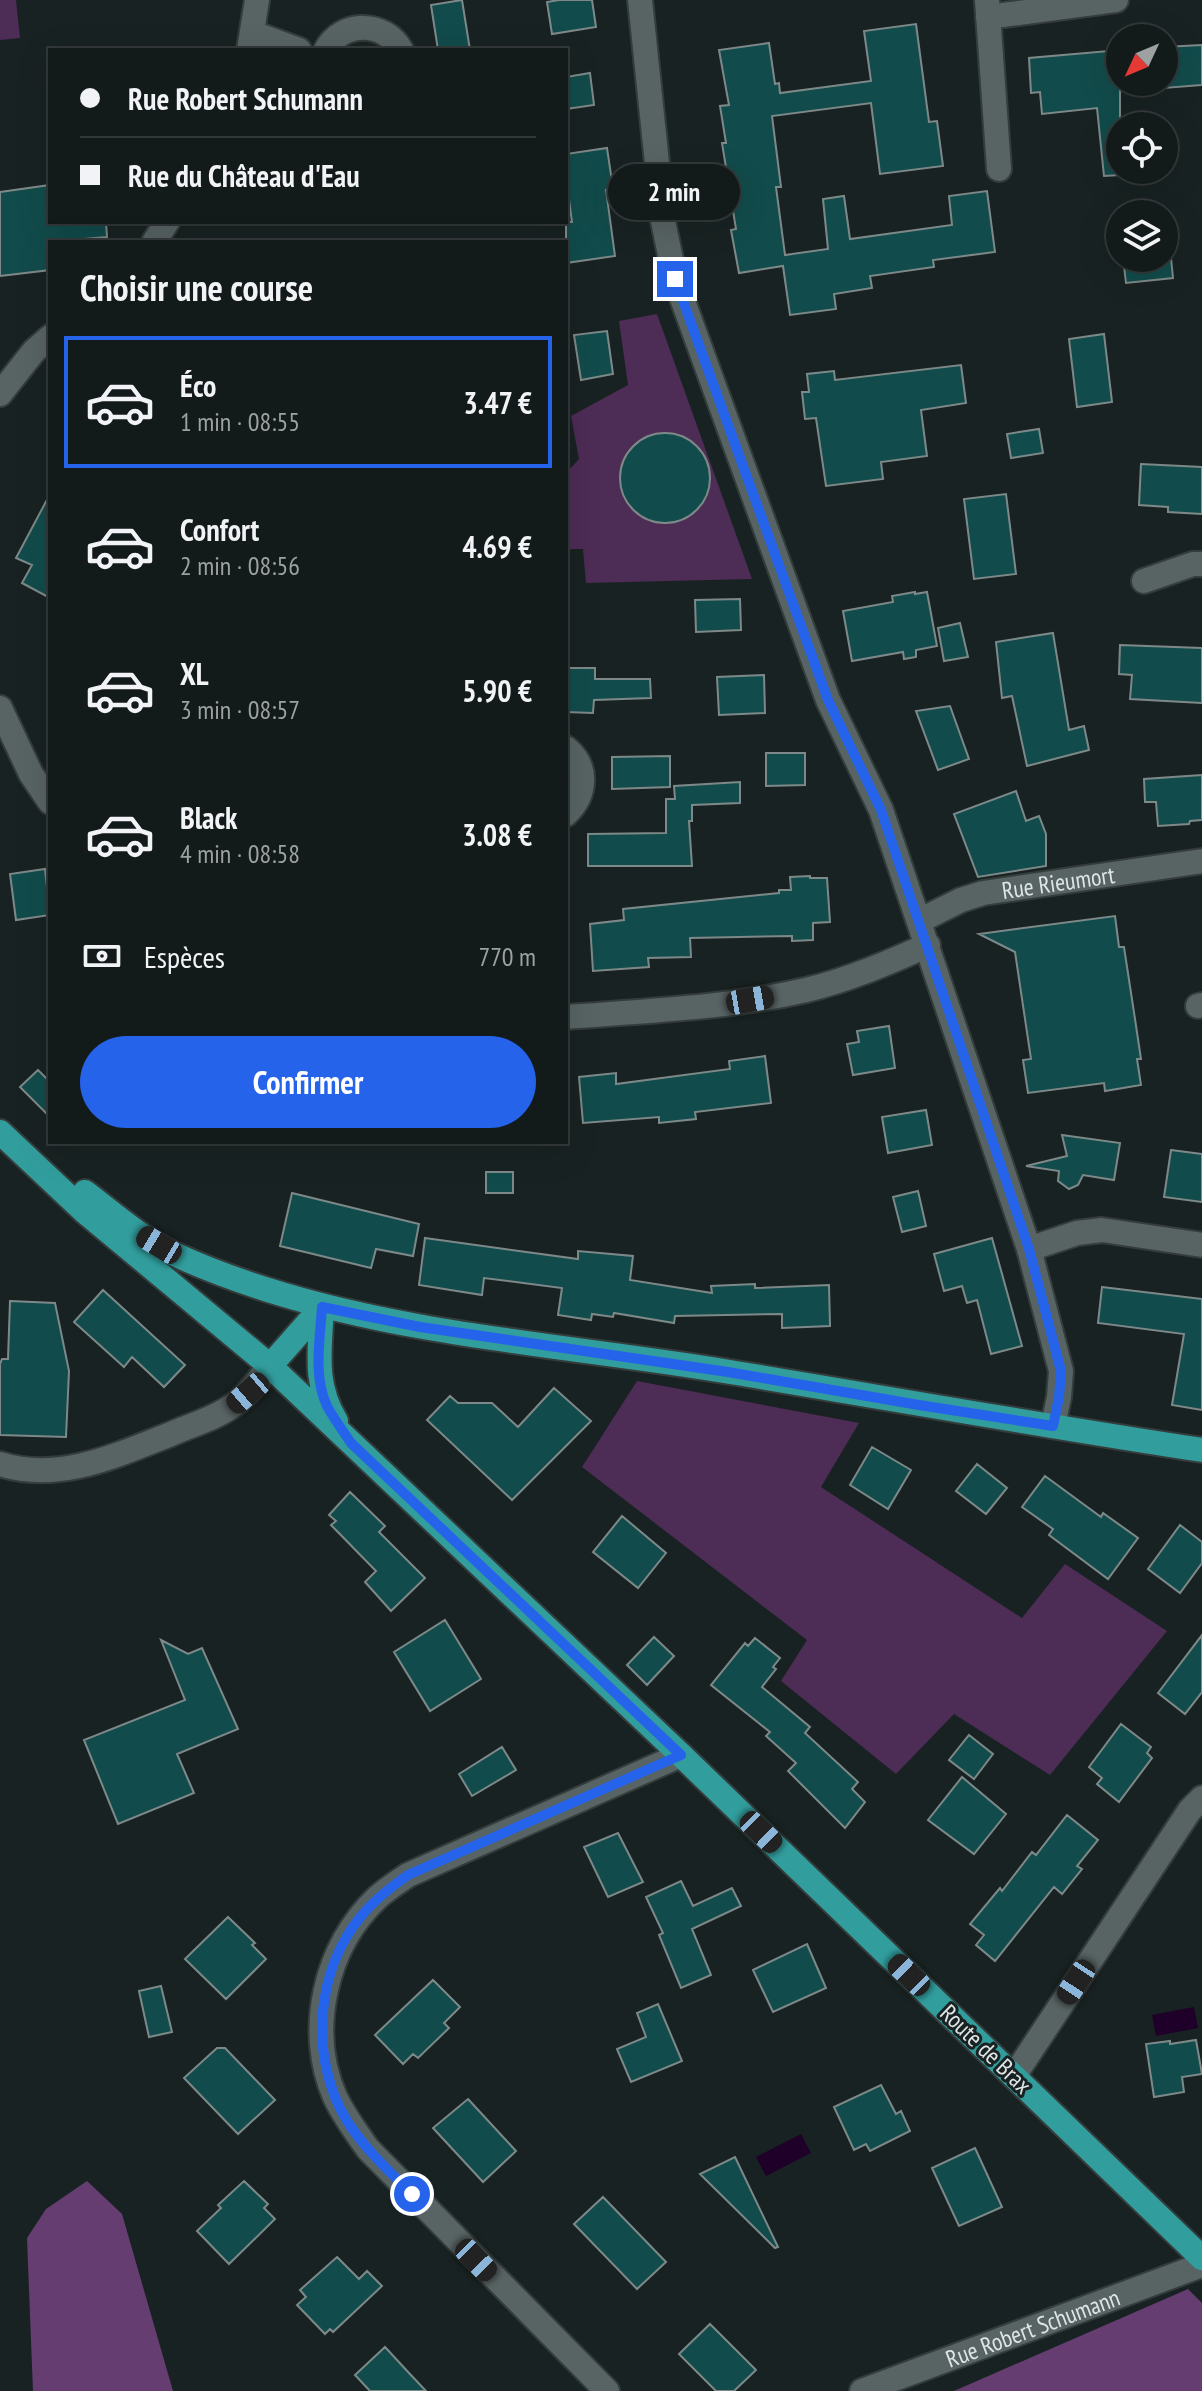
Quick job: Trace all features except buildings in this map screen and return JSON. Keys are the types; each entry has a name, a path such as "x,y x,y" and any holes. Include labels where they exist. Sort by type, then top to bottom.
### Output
{"main road":[{"path":"0,1130 145,1237 173,1254 227,1277 322,1307 420,1327 728,1372 1202,1450"},
{"name":"Route de Brax","path":"0,1130 85,1212 270,1366 681,1755 1202,2258"},
{"path":"270,1366 322,1307"},
{"name":"Route de Brax","path":"322,1307 321,1389 326,1405 351,1443"}],"street":[{"path":"257,0 251,41 288,48"},
{"path":"640,0 663,221 675,279 828,700 881,810 1029,1249 1061,1371 1053,1426"},
{"path":"999,169 988,8 1116,0"},
{"path":"328,48 340,34 355,28 371,27 386,33 399,48"},
{"path":"0,394 34,351 48,339"},
{"path":"1144,581 1193,564 1202,564"},
{"path":"0,708 31,774 48,799"},
{"path":"568,750 579,762 583,778 581,794 568,811"},
{"name":"Rue Rieumort","path":"919,921 961,900 983,893 1202,861"},
{"path":"568,1017 722,1005 805,990 850,977 928,945"},
{"path":"1029,1249 1077,1233 1102,1230 1202,1245"},
{"path":"0,1464 11,1468 60,1470 102,1461 224,1411 248,1393 270,1366"},
{"path":"607,2391 368,2149 347,2121 334,2094 323,2053 321,2020 331,1969 346,1937 378,1897 398,1882 681,1755"},
{"path":"1014,2076 1190,1810 1202,1798"},
{"name":"Rue Robert Schumann","path":"862,2391 1202,2265"}],"shaded area":[{"path":"0,0 16,0 20,38 0,40"},
{"path":"657,314 752,579 586,583 583,549 568,549 568,471 579,459 571,416 628,385 619,321"},
{"path":"637,1381 859,1423 821,1487 1022,1618 1065,1564 1167,1631 1050,1775 954,1714 896,1774 781,1681 807,1640 582,1467"},
{"path":"1194,2007 1198,2028 1156,2036 1152,2015"},
{"path":"801,2134 811,2153 766,2176 756,2157"},
{"path":"87,2181 122,2214 173,2391 33,2391 27,2238 46,2209"},
{"path":"1188,2289 1202,2303 1202,2391 954,2391"}],"route":[{"path":"412,2194 368,2149 347,2121 334,2094 323,2053 321,2020 326,1989 331,1969 346,1937 378,1897 408,1875 681,1755 351,1443 326,1405 321,1389 322,1307 420,1327 728,1372 1053,1426 1059,1397 1061,1371 1029,1249 881,810 828,700 675,279"}]}
